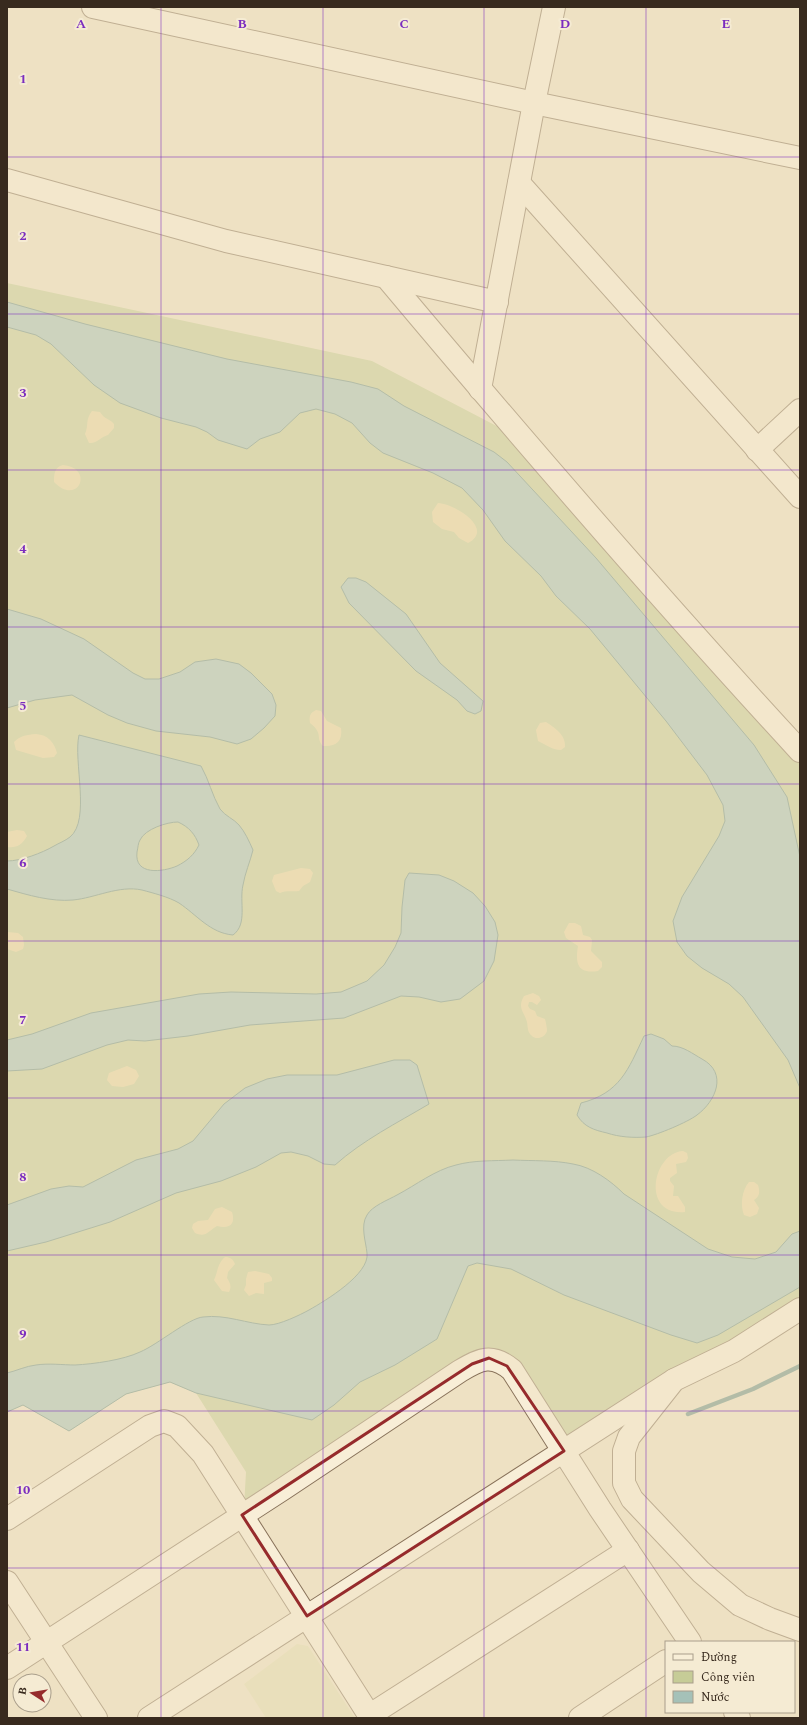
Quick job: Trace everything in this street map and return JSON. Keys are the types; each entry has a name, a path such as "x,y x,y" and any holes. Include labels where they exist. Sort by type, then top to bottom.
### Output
{"street":[{"path":"93,7 534,103 800,158"},
{"path":"480,389 534,103 554,7"},
{"path":"7,180 226,241 497,302"},
{"path":"519,183 800,497"},
{"path":"386,277 480,389 717,661 800,751"},
{"path":"757,450 800,410"},
{"path":"149,1718 674,1380 734,1351 800,1308"},
{"path":"7,1668 284,1489 460,1371 477,1361 490,1358 500,1362 512,1370 628,1550 689,1641"},
{"path":"674,1380 629,1437 624,1451 624,1483 632,1499 702,1572 740,1604 770,1619 800,1630"},
{"path":"7,1519 150,1426 164,1421 177,1426 203,1454 370,1717 628,1550"},
{"path":"7,1582 96,1718"},
{"path":"580,1718 665,1663"}],"highlighted area":[{"path":"489,1358 507,1366 564,1451 307,1616 242,1515 472,1364"}],"shaded area":[{"path":"297,1644 308,1646 355,1718 266,1718 244,1684"}],"green space":[{"path":"7,283 372,361 510,433 800,761 800,1302 565,1444 496,1354 244,1507 246,1472 196,1393 170,1382 126,1394 69,1431 23,1405 7,1412"}],"sand":[{"path":"92,411 100,412 114,424 114,428 108,435 89,443 85,434 88,420"},
{"path":"63,465 73,468 78,472 81,478 80,484 76,488 70,490 63,489 54,482 54,474 56,469"},
{"path":"438,503 454,508 470,518 475,524 477,531 475,537 468,543 459,538 454,532 442,529 433,522 432,512"},
{"path":"316,710 321,711 327,721 341,728 341,737 337,743 331,746 323,746 321,743 317,730 310,723 310,715"},
{"path":"546,722 562,735 565,747 561,750 552,748 538,741 536,730 540,723"},
{"path":"36,734 44,736 52,742 57,753 54,757 43,758 16,750 14,742 19,738"},
{"path":"17,830 24,831 27,836 19,845 7,847 7,832"},
{"path":"301,868 310,869 313,873 310,882 303,886 299,891 287,891 280,893 276,891 272,881 274,875"},
{"path":"569,923 575,923 581,926 583,935 590,937 592,940 591,951 602,962 602,967 598,971 586,971 579,966 577,958 578,946 566,938 564,932"},
{"path":"7,932 18,933 23,937 23,949 16,952 7,949"},
{"path":"533,993 539,996 541,1000 537,1005 529,1002 528,1006 530,1009 535,1011 537,1016 545,1019 547,1028 546,1033 542,1037 538,1038 529,1033 527,1022 521,1007 524,996"},
{"path":"127,1066 136,1070 139,1076 134,1084 123,1087 112,1086 107,1080 109,1073"},
{"path":"683,1151 687,1153 688,1158 686,1162 676,1164 677,1173 670,1178 670,1181 674,1186 673,1196 678,1196 685,1207 685,1212 671,1211 662,1204 657,1195 656,1184 658,1172 664,1162 672,1154"},
{"path":"749,1182 754,1182 758,1185 759,1192 754,1200 759,1208 757,1214 750,1217 744,1215 742,1202 743,1193"},
{"path":"222,1207 232,1212 233,1220 230,1225 225,1227 217,1226 202,1235 195,1233 192,1228 193,1224 198,1221 208,1220 215,1209"},
{"path":"225,1257 231,1259 235,1264 228,1272 227,1278 230,1283 229,1292 222,1291 214,1280 219,1265"},
{"path":"255,1271 269,1274 272,1281 264,1283 264,1294 256,1293 249,1296 244,1290 246,1279 248,1272"}],"water":[{"path":"7,302 85,324 227,359 351,382 378,389 404,406 494,452 507,462 596,558 754,745 787,797 800,857 800,1088 788,1060 743,997 729,984 702,968 687,956 677,942 673,921 682,897 719,836 725,821 723,805 707,775 666,721 590,629 556,596 541,576 505,541 483,510 462,488 433,473 383,453 370,443 352,423 335,414 316,409 300,413 280,432 260,439 247,449 218,440 207,432 196,427 161,418 120,403 94,385 51,344 36,335 7,327"},
{"path":"348,578 356,578 366,582 406,614 440,663 483,701 481,711 475,714 467,711 457,700 416,671 349,603 341,587"},
{"path":"7,609 41,619 84,639 133,673 145,679 159,679 180,672 195,662 216,659 239,664 251,673 272,694 276,705 275,716 251,739 237,744 210,737 156,731 127,723 108,715 72,695 35,700 7,708"},
{"path":"79,735 201,766 220,809 224,814 239,825 253,850 243,885 242,919 238,930 233,935 217,931 175,901 161,895 142,890 116,890 81,899 56,900 40,898 7,889 7,861 25,858 44,851 70,837 76,829 79,818 80,804","holes":["178,822 185,826 196,837 199,845 195,852 177,866 157,871 145,869 137,860 139,843 143,836 151,829 168,823"]},
{"path":"409,873 439,875 454,881 473,893 485,906 495,922 498,935 494,961 484,981 460,999 441,1002 419,997 401,996 344,1018 250,1025 188,1036 145,1041 128,1040 107,1045 42,1069 7,1071 7,1040 32,1034 91,1013 199,994 231,992 316,994 341,992 367,981 384,965 395,947 401,933 405,880"},
{"path":"651,1034 664,1039 672,1046 680,1047 702,1059 710,1065 715,1072 717,1079 714,1095 704,1109 687,1121 665,1131 646,1137 616,1135 598,1131 586,1125 577,1115 581,1103 594,1099 614,1086 627,1070 644,1036"},
{"path":"394,1060 410,1060 417,1065 429,1104 369,1140 335,1165 324,1164 308,1156 291,1152 281,1153 256,1167 221,1181 176,1193 110,1222 46,1242 7,1251 7,1205 51,1189 69,1186 83,1187 136,1160 178,1149 193,1141 224,1104 245,1088 267,1079 287,1075 337,1075"},
{"path":"513,1160 573,1164 594,1171 613,1184 624,1194 708,1249 732,1257 755,1259 776,1252 792,1234 800,1231 800,1287 718,1335 697,1343 671,1335 564,1295 511,1269 477,1263 468,1266 437,1339 395,1365 360,1382 334,1405 312,1420 196,1393 170,1382 126,1394 69,1431 23,1405 7,1412 7,1373 36,1365 75,1365 108,1361 133,1355 147,1349 190,1322 203,1317 212,1316 269,1325 284,1322 316,1306 335,1294 361,1270 366,1261 367,1253 364,1234 365,1219 369,1212 380,1204 448,1167 470,1162"}],"waterway":[{"path":"688,1414 753,1389 800,1366"}]}
